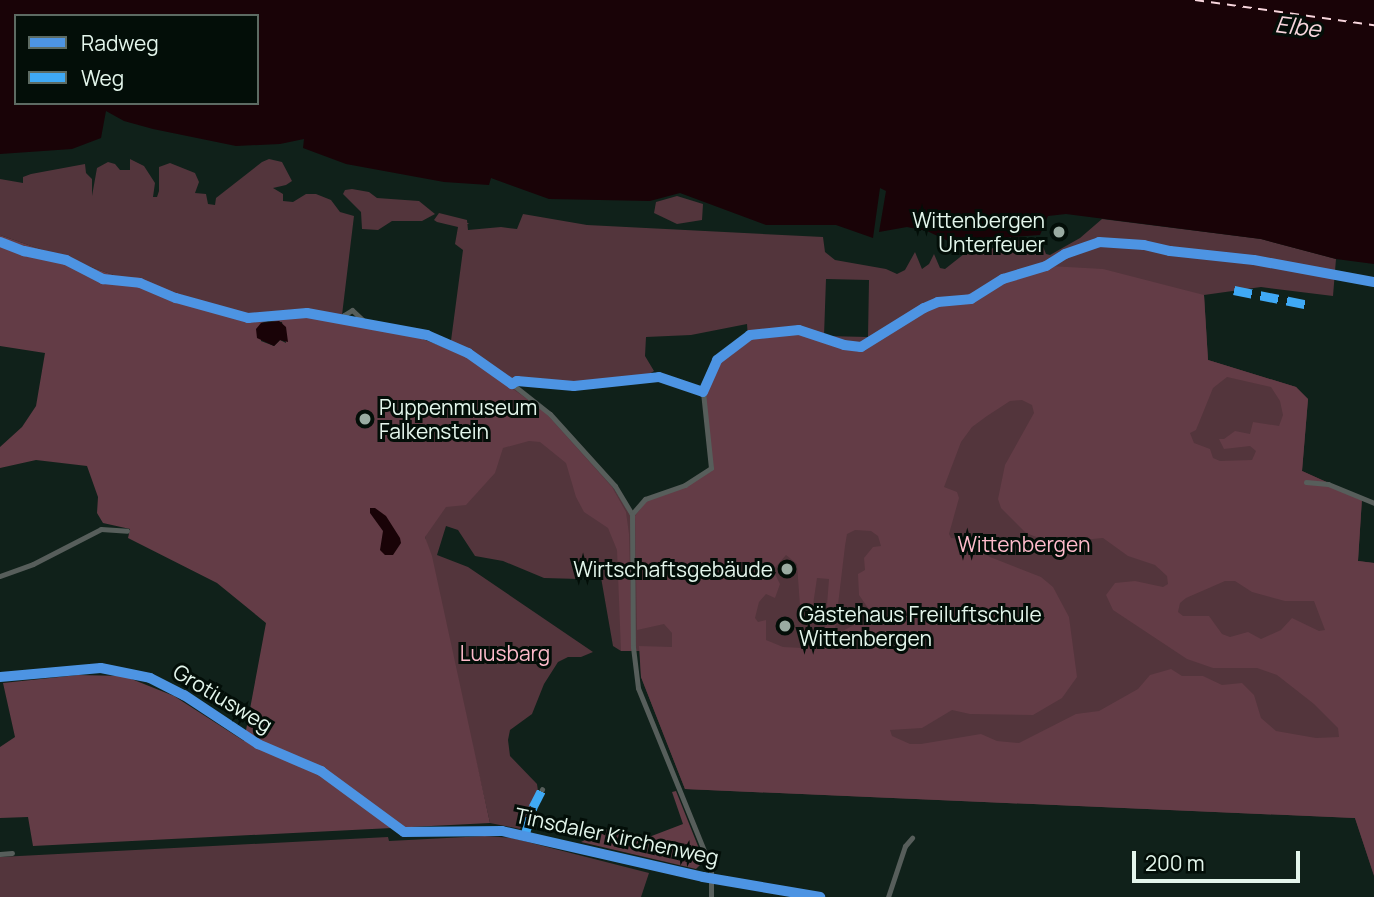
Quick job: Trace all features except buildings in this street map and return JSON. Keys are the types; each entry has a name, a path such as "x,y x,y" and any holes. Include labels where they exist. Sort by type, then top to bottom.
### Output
{"street":[{"path":"366,323 427,335 465,351 502,376 550,414 615,486 632,514 633,647 638,688 712,877 711,897"},
{"path":"632,514 645,499 685,485 711,468 703,392 720,356 750,335 792,329 824,337"},
{"path":"573,386 659,377 703,392"},
{"path":"1306,482 1328,484 1374,503"},
{"path":"0,576 47,558 101,529 127,531"},
{"name":"Grotiusweg","path":"0,677 101,668 150,678 184,695 258,744 321,771 404,832"},
{"name":"Tinsdaler Kirchenweg","path":"525,835 533,807 542,789"},
{"name":"Tinsdaler Kirchenweg","path":"404,832 490,829 804,896 820,897"},
{"path":"887,897 905,846 912,838"},
{"path":"0,854 12,853"}],"green space":[{"path":"130,159 144,166 155,183 153,197 157,197 159,191 159,167 170,163 195,173 199,182 195,193 206,194 208,204 215,205 216,198 262,162 269,159 282,162 292,181 273,188 283,194 283,201 293,202 306,194 316,194 331,200 340,212 354,216 342,315 299,309 247,314 185,296 138,278 119,277 0,235 0,179 23,183 23,177 31,174 85,164 86,173 92,179 92,196 97,168 108,162 115,164 120,170 130,170"},
{"path":"345,190 369,192 377,198 419,201 435,214 422,221 392,221 378,230 362,229 361,212 343,194"},
{"path":"677,196 703,204 702,220 677,224 654,213 656,202"},
{"name":"Wittenbergen","path":"439,213 467,220 468,230 501,227 517,229 523,214 587,225 823,237 825,252 835,260 886,269 897,274 905,270 915,252 922,269 929,264 934,254 940,268 945,269 964,254 983,254 1001,243 1010,241 1040,239 1046,254 1050,255 1080,238 1102,219 1261,239 1336,259 1333,296 1261,287 1204,295 1208,360 1296,387 1308,399 1302,471 1362,498 1358,561 1374,563 1374,876 1355,818 685,789 641,677 640,651 621,651 613,646 599,566 585,565 579,579 544,578 503,561 475,556 458,530 446,526 437,555 468,567 593,652 558,662 544,684 532,714 510,730 510,756 537,784 538,791 520,829 490,823 425,537 463,250 455,244 458,227 434,220","holes":["826,279 869,280 868,337 824,336","747,324 748,338 728,350 714,367 712,467 685,487 645,500 631,515 613,487 546,411 509,383 572,384 649,374 654,371 645,356 646,337 691,335"]},
{"path":"485,836 512,838 649,873 641,897 0,897 0,857 388,837 389,841"}],"shaded area":[{"path":"0,235 119,277 138,277 185,296 247,314 299,309 342,315 410,334 464,355 543,410 612,487 626,512 629,534 632,651 621,651 617,550 608,528 584,512 576,497 566,463 540,442 529,441 503,448 495,473 466,505 446,507 425,537 432,556 490,823 33,846 28,817 0,818 0,747 15,737 3,683 78,675 124,676 174,696 244,741 266,623 217,583 128,538 130,529 103,523 97,513 98,497 87,466 36,460 0,468 0,447 22,427 36,406 45,353 0,346","holes":["282,322 286,343 280,340 274,346 261,341 261,323"]},
{"name":"Wittenbergen","path":"1049,266 1103,269 1204,295 1208,360 1296,387 1308,399 1302,471 1362,498 1358,561 1374,563 1374,875 1355,818 685,789 641,677 639,646 672,647 672,633 664,624 637,630 635,516 647,500 686,487 713,467 705,392 715,368 729,351 751,337 792,332 860,343 916,307 968,294 1024,271","holes":["1227,377 1271,387 1280,401 1283,415 1279,426 1253,422 1250,434 1235,431 1224,439 1219,439 1224,449 1250,446 1256,451 1252,460 1220,461 1213,458 1210,449 1194,443 1190,433 1196,430 1213,388","1022,400 1032,405 1034,413 1005,465 998,499 1001,508 1026,533 1039,538 1060,542 1103,538 1128,556 1155,565 1167,576 1168,584 1163,587 1135,581 1115,583 1106,595 1113,610 1187,659 1213,668 1257,668 1277,675 1314,704 1338,728 1339,737 1316,738 1276,731 1261,718 1254,695 1242,683 1222,685 1203,676 1182,676 1171,669 1150,675 1138,689 1099,711 1076,714 1019,743 997,741 981,734 910,744 892,736 890,730 922,728 952,710 970,714 1033,715 1062,698 1077,677 1069,617 1053,587 1041,577 990,557 963,539 951,538 949,534 959,498 957,492 944,487 961,442 972,427 1010,401","855,530 871,531 878,536 881,546 873,547 864,558 865,570 858,574 859,595 868,608 867,612 856,612 854,625 839,633 835,630 847,534","786,555 797,564 800,606 813,605 817,578 829,579 825,631 807,632 803,648 783,647 766,640 766,620 758,622 755,618 759,602 766,594 775,598 780,584 773,570","1225,581 1235,581 1252,592 1285,601 1314,601 1325,630 1319,631 1292,618 1281,630 1261,639 1248,632 1230,637 1222,634 1209,616 1183,616 1178,612 1180,603"]},
{"path":"676,791 704,861 696,869 581,842 609,828 649,837 683,824 672,792"}],"water":[{"name":"Elbe","path":"0,0 1374,0 1374,264 1336,259 1261,239 1066,214 1048,216 1040,235 998,238 985,248 965,249 927,231 907,227 879,232 886,191 880,188 873,238 836,225 766,225 680,193 650,201 549,199 491,178 489,185 444,182 346,164 303,148 304,139 280,144 236,146 153,129 124,121 106,111 101,138 72,149 0,154"},
{"path":"279,321 286,327 288,342 280,340 274,346 257,338 256,329 261,323"},
{"path":"370,508 375,508 386,516 400,538 401,543 393,555 385,555 380,550 383,531 370,513"}],"ferry route":[{"path":"1195,0 1374,25"}],"marked path":[{"path":"1234,290 1309,305"},
{"path":"525,835 533,807 542,789"}],"cycle path":[{"path":"0,242 24,251 66,260 103,279 140,283 176,298 248,318 307,313 427,335 468,353 512,384 517,381 574,386 659,377 703,392 717,360 750,335 799,330 844,345 861,347 924,308 938,302 971,299 1003,279 1046,266 1065,254 1099,242 1144,245 1170,251 1254,260 1374,282"},
{"path":"0,677 101,668 150,678 184,695 258,744 321,771 404,832 502,831 703,877 820,897"}],"place":[{"name":"Wittenbergen Unterfeuer","path":"1059,232"},
{"name":"Puppenmuseum Falkenstein","path":"365,419"},
{"name":"Wirtschaftsgebäude","path":"787,569"},
{"name":"Gästehaus Freiluftschule Wittenbergen","path":"785,626"}],"park label":[{"name":"Luusbarg","path":"505,653"}]}
